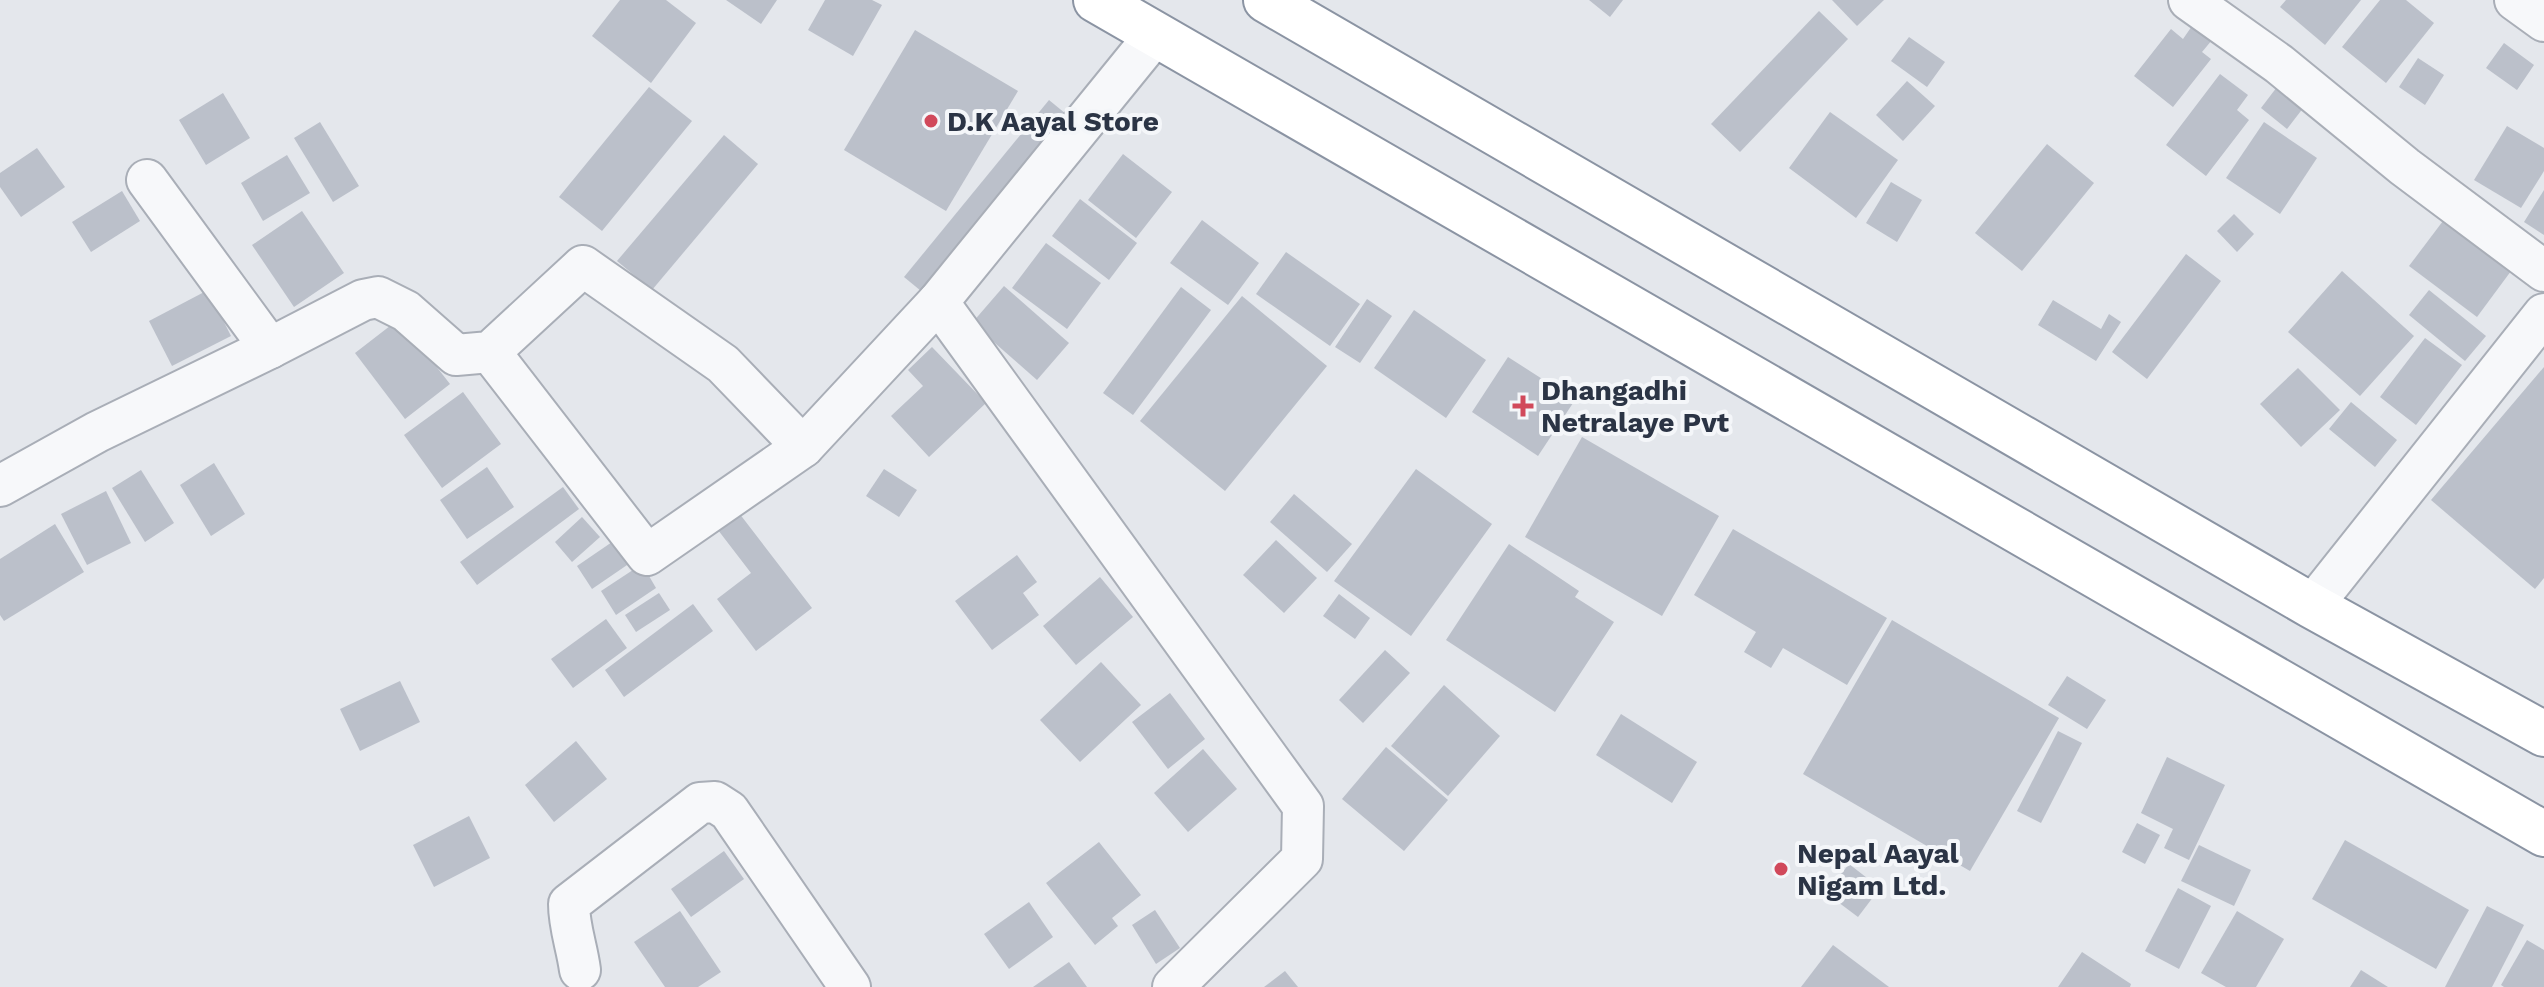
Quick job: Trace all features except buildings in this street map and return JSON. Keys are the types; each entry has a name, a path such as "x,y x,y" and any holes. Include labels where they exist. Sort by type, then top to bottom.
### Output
{"highway":[{"path":"1096,0 2544,834"},
{"path":"1266,0 2312,606 2544,734"}],"street":[{"path":"2189,0 2279,64 2405,167 2544,271"},
{"path":"2515,0 2544,21"},
{"path":"490,352 647,555 803,447 938,302 1156,34"},
{"path":"147,180 270,348"},
{"path":"0,486 97,432 363,300 378,297 406,311 456,355 490,352 583,266 723,364 803,447"},
{"path":"938,302 1303,806 1302,859 1173,987"},
{"path":"2312,606 2544,314"},
{"path":"580,970 577,946 569,923 569,904 700,803 715,802 729,811 850,987"}],"place":[{"name":"D.K Aayal Store","path":"931,121"},
{"name":"Dhangadhi Netralaye Pvt","path":"1523,406"},
{"name":"Nepal Aayal Nigam Ltd.","path":"1781,869"}]}
